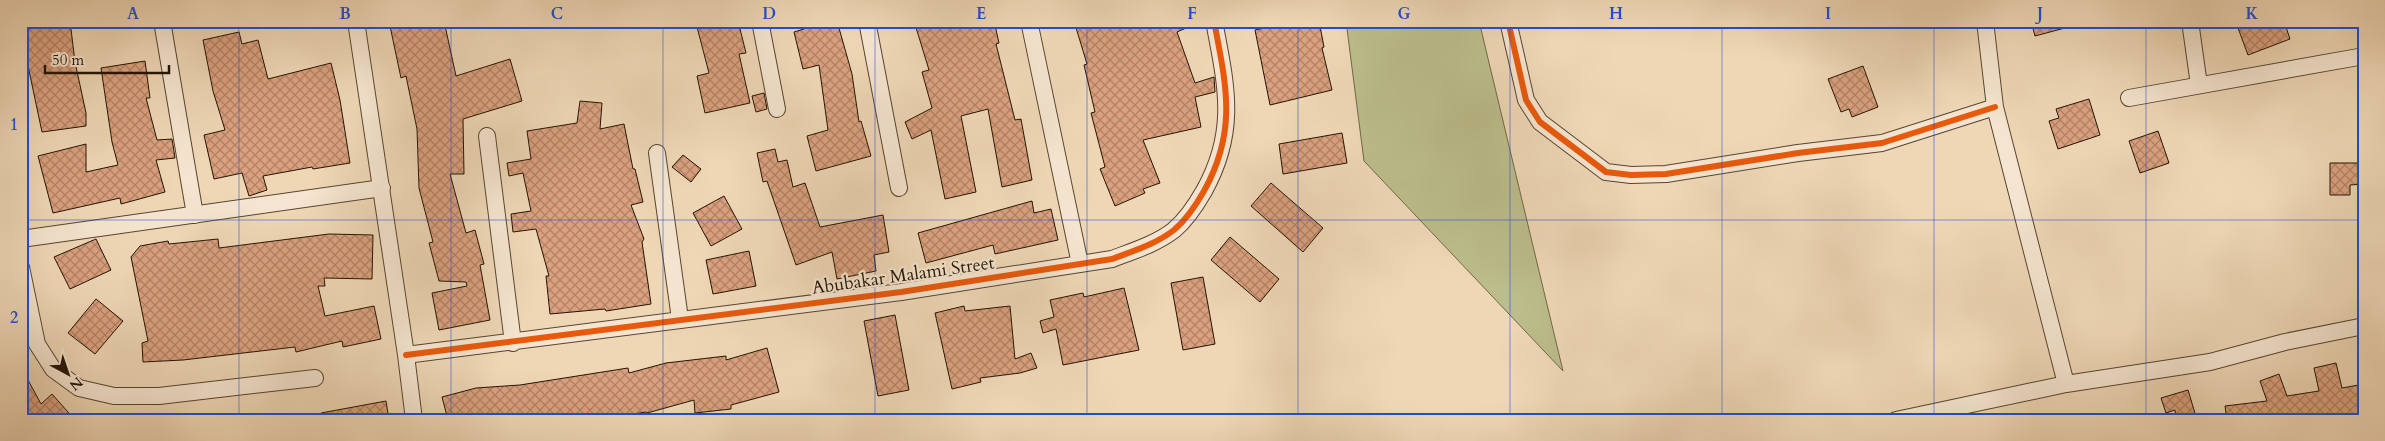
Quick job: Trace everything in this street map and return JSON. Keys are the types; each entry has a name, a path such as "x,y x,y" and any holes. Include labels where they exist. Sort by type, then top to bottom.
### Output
{"street":[{"path":"162,21 195,214"},
{"path":"356,21 382,188 414,420"},
{"path":"760,21 777,109"},
{"path":"867,21 899,188"},
{"path":"1029,21 1080,264"},
{"name":"Abubakar Malami Street","path":"406,355 513,343 680,319 901,292 1112,259 1145,247 1174,230 1194,207 1212,176 1222,149 1228,121 1226,83 1214,21"},
{"path":"1508,21 1526,100 1532,112 1547,128 1606,172 1631,175 1666,174 1798,153 1882,143 1995,107"},
{"path":"1985,21 1995,107 2066,384"},
{"path":"2190,21 2199,85"},
{"path":"2129,98 2364,56"},
{"path":"487,136 513,343"},
{"path":"657,153 680,319"},
{"path":"21,239 382,188"},
{"path":"21,267 37,344 53,369 78,388 114,396 159,396 315,378"},
{"path":"1896,420 2066,384 2210,362 2286,342 2364,326"}],"green space":[{"path":"1346,21 1479,21 1563,371 1364,161"}],"building":[{"path":"70,21 75,62 86,113 86,126 42,132 27,61 22,22"},
{"path":"412,21 444,21 456,76 510,59 522,101 463,119 464,174 450,174 466,233 475,230 484,264 480,265 490,320 439,330 432,293 467,286 466,282 439,281 429,243 433,242 419,188 417,129 406,76 401,78 390,26"},
{"path":"719,21 738,21 746,53 739,54 750,103 705,113 697,76 709,73 697,27"},
{"path":"801,21 837,21 852,74 859,122 861,121 871,156 816,171 807,136 828,130 819,65 803,69 794,32 804,29"},
{"path":"914,21 994,21 999,43 996,44 1015,120 1021,119 1032,180 1002,187 988,109 961,116 976,192 945,199 931,130 912,139 905,122 932,108 922,72 929,70"},
{"path":"1074,21 1202,21 1177,32 1195,83 1214,77 1215,92 1195,97 1201,127 1143,140 1160,183 1143,189 1145,193 1115,206 1100,169 1105,167 1091,113 1095,112 1084,65 1087,64"},
{"path":"1296,21 1319,21 1324,47 1322,48 1332,90 1270,105 1255,30"},
{"path":"2031,21 2075,21 2076,25 2035,36"},
{"path":"2246,21 2284,21 2290,39 2248,55 2238,28 2247,24"},
{"path":"239,32 242,44 258,40 268,79 331,63 340,100 350,163 313,169 312,167 263,176 267,190 249,196 242,173 214,179 204,135 225,130 213,91 203,40"},
{"path":"145,61 150,98 146,98 157,140 172,139 175,158 156,160 165,192 121,204 120,198 53,213 38,156 86,144 86,172 118,165 112,142 101,68"},
{"path":"1863,66 1878,107 1852,117 1849,109 1841,112 1828,79"},
{"path":"764,93 767,109 756,112 752,96"},
{"path":"2089,99 2100,135 2058,149 2049,121 2059,118 2056,109"},
{"path":"580,101 602,103 600,129 624,124 633,169 635,169 643,202 631,205 644,239 642,242 651,304 606,311 605,309 550,314 546,276 549,276 536,229 513,232 511,214 531,211 523,173 509,176 507,163 531,159 527,131 577,123"},
{"path":"2158,131 2169,163 2140,173 2129,141"},
{"path":"1342,133 1347,163 1283,174 1279,144"},
{"path":"775,149 778,162 787,160 793,187 805,183 820,227 883,215 889,252 874,255 876,271 837,279 832,252 796,265 767,181 763,182 757,153"},
{"path":"683,155 701,169 691,182 672,167"},
{"path":"2330,163 2364,163 2364,184 2350,185 2350,195 2330,195"},
{"path":"1271,183 1323,228 1303,252 1251,206"},
{"path":"724,196 742,229 711,246 693,213"},
{"path":"1032,201 1034,213 1051,209 1058,240 995,254 993,245 926,263 918,233"},
{"path":"329,234 373,235 372,279 324,278 325,286 318,286 325,316 374,306 381,339 343,347 342,341 296,352 295,347 183,360 143,362 142,343 148,341 131,257 140,246 168,241 169,244 218,239 219,248"},
{"path":"1230,237 1279,279 1260,302 1211,260"},
{"path":"96,239 111,270 70,289 54,257"},
{"path":"749,251 756,286 713,294 706,260"},
{"path":"1203,277 1215,344 1183,350 1171,283"},
{"path":"1124,288 1139,350 1063,365 1056,329 1043,333 1040,321 1054,317 1050,300 1083,293 1084,297"},
{"path":"96,299 123,321 95,354 68,333"},
{"path":"964,306 965,311 1010,306 1015,359 1031,353 1037,368 1020,373 980,378 981,382 952,389 935,313"},
{"path":"895,315 909,390 878,396 864,321"},
{"path":"767,348 779,392 731,405 731,409 695,413 694,400 647,413 596,420 448,420 442,397 476,388 520,385 628,368 629,373 666,363 726,356 726,360"},
{"path":"2336,363 2342,388 2364,384 2364,420 2227,420 2225,406 2267,401 2260,381 2279,374 2287,396 2319,391 2314,368"},
{"path":"21,367 41,404 52,394 75,420 21,420"},
{"path":"2188,390 2197,420 2176,420 2175,410 2166,413 2161,398"},
{"path":"386,401 389,420 322,420 321,413"}],"cycle path":[{"path":"406,355 901,292 1112,259 1144,247 1167,235 1187,217 1204,191 1215,169 1222,148 1226,107 1225,87 1214,21"},
{"path":"1508,21 1526,100 1540,122 1606,172 1631,175 1666,174 1798,153 1882,143 1995,107"}]}
